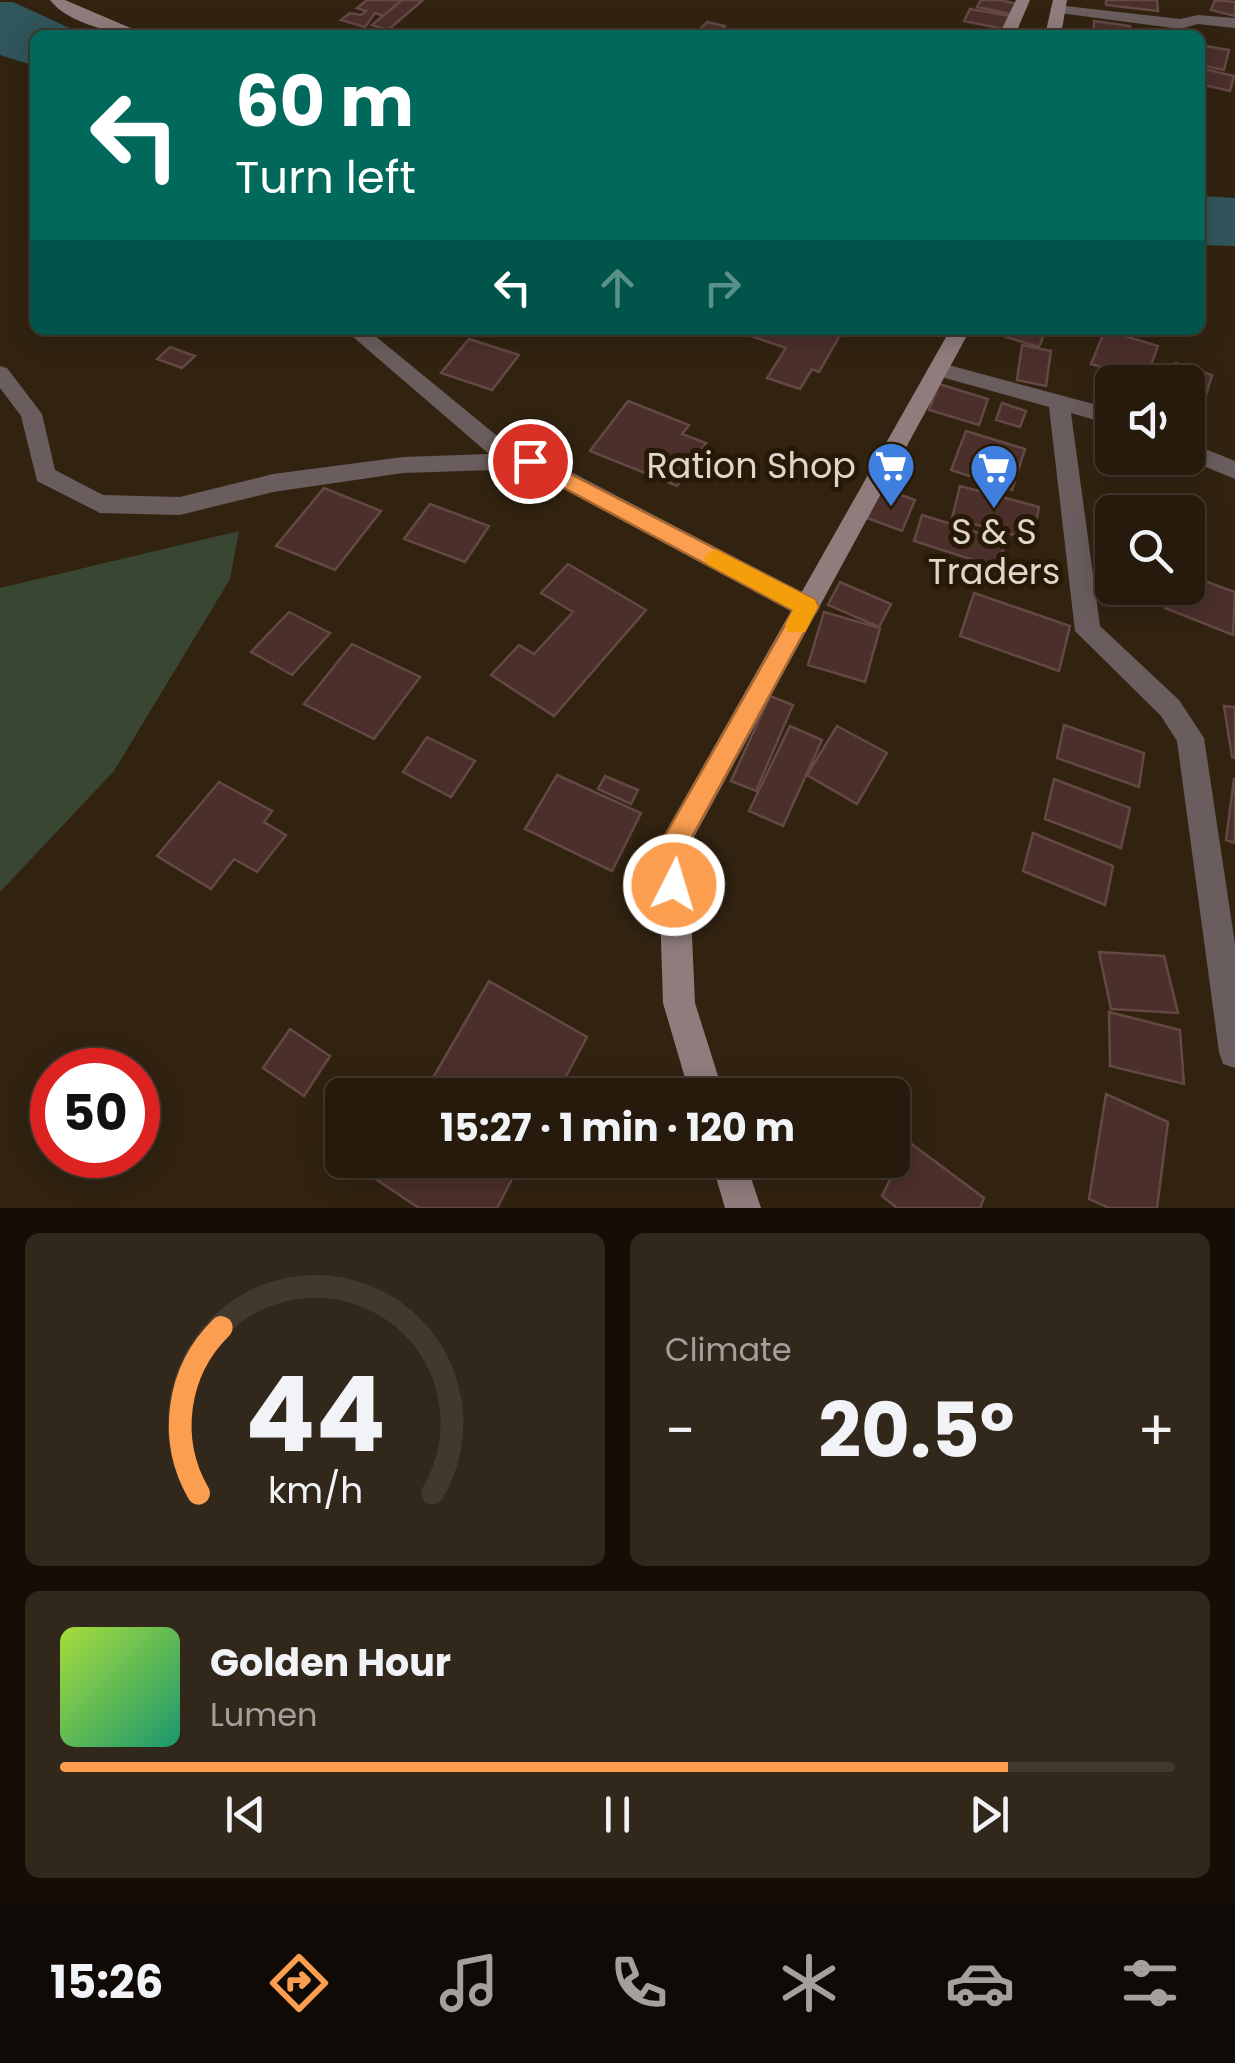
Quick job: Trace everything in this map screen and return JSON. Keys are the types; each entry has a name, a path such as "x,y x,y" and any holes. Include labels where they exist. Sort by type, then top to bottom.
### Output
{"main road":[{"path":"57,0 64,8 126,30"},
{"path":"1009,30 1023,0"},
{"path":"1054,30 1059,4"},
{"path":"702,1078 678,1002 673,846 958,335"},
{"path":"734,1178 743,1208"}],"street":[{"path":"1059,4 1180,24 1198,19 1235,23"},
{"path":"361,335 512,461"},
{"path":"940,370 1095,412"},
{"path":"0,374 31,414 45,475 100,504 180,506 273,483 384,468 530,461 807,607"},
{"path":"1059,402 1088,631 1170,708 1190,738 1226,948 1235,1052"},
{"path":"1205,458 1235,471"}],"green space":[{"path":"239,531 230,579 114,771 0,892 0,588"}],"water":[{"path":"0,2 13,2 74,30 30,30 30,64 0,55"},
{"path":"1205,196 1235,198 1235,246 1205,245"}],"building":[{"path":"367,0 402,0 383,16 375,13 365,27 341,20 350,13 361,15 366,11 357,8"},
{"path":"402,0 423,0 388,30 372,25"},
{"path":"981,0 1017,4 1011,14 977,7"},
{"path":"1106,0 1157,0 1158,11 1106,5"},
{"path":"1215,0 1235,2 1235,16 1211,10"},
{"path":"970,9 1010,16 1004,29 964,21"},
{"path":"1094,21 1130,26 1130,30 1093,30"},
{"path":"707,22 725,26 721,30 699,30"},
{"path":"1205,46 1229,50 1224,70 1205,66"},
{"path":"1205,69 1234,76 1230,91 1205,85"},
{"path":"748,335 840,335 819,372 812,369 800,389 767,378 786,348"},
{"path":"1003,335 1044,335 1039,347"},
{"path":"1103,335 1122,335 1158,346 1151,365 1091,364"},
{"path":"469,339 519,355 492,390 441,373"},
{"path":"1022,345 1051,351 1046,386 1017,380"},
{"path":"170,347 195,356 182,368 157,359"},
{"path":"1205,373 1212,375 1205,399"},
{"path":"939,384 988,399 979,425 929,410"},
{"path":"628,401 689,425 682,434 706,443 677,486 590,451"},
{"path":"1002,403 1026,411 1020,427 996,420"},
{"path":"966,431 1025,449 1012,490 951,470"},
{"path":"960,486 1039,507 1033,540 952,518"},
{"path":"324,488 381,511 335,570 276,546"},
{"name":"Ration Shop","path":"881,488 915,500 902,531 867,518"},
{"path":"430,504 489,526 465,562 404,539"},
{"path":"922,515 1005,541 998,568 914,541"},
{"path":"568,564 646,610 554,716 491,675 519,645 534,654 573,612 541,593"},
{"path":"1205,581 1235,592 1233,635 1165,608 1205,605"},
{"path":"840,582 891,604 879,627 828,605"},
{"path":"974,593 1070,626 1059,671 960,636"},
{"path":"289,612 330,633 292,675 251,652"},
{"path":"824,612 880,628 865,682 808,665"},
{"path":"352,644 420,677 374,739 304,704"},
{"path":"770,696 793,705 756,791 731,781"},
{"path":"1224,706 1235,707 1235,758 1232,757"},
{"path":"1064,725 1144,753 1139,787 1057,758"},
{"path":"790,726 822,740 783,826 749,811"},
{"path":"837,726 887,753 857,804 807,775"},
{"path":"427,737 475,761 451,797 403,772"},
{"path":"557,775 641,813 612,871 525,829"},
{"path":"605,776 638,790 631,804 598,789"},
{"path":"1054,779 1130,808 1121,848 1045,819"},
{"path":"1235,779 1235,843 1226,840"},
{"path":"219,782 272,811 264,822 286,835 257,872 234,859 211,889 157,856"},
{"path":"1033,833 1113,866 1105,905 1023,871"},
{"path":"1099,952 1164,956 1178,1013 1111,1009"},
{"path":"489,981 587,1037 565,1078 433,1078"},
{"path":"1109,1012 1180,1030 1184,1084 1110,1066"},
{"path":"290,1029 330,1056 304,1096 263,1068"},
{"path":"1106,1094 1168,1122 1157,1208 1109,1208 1089,1199"},
{"path":"910,1143 984,1198 980,1208 897,1208 882,1196 891,1178 910,1178"},
{"path":"374,1178 513,1178 497,1208 419,1208"}],"slow traffic":[{"path":"715,557 807,607 796,625"}],"place":[{"name":"Ration Shop","path":"891,508"},
{"name":"S & S Traders","path":"994,510"}],"route":[{"path":"530,461 807,607 673,846 674,885"}]}
